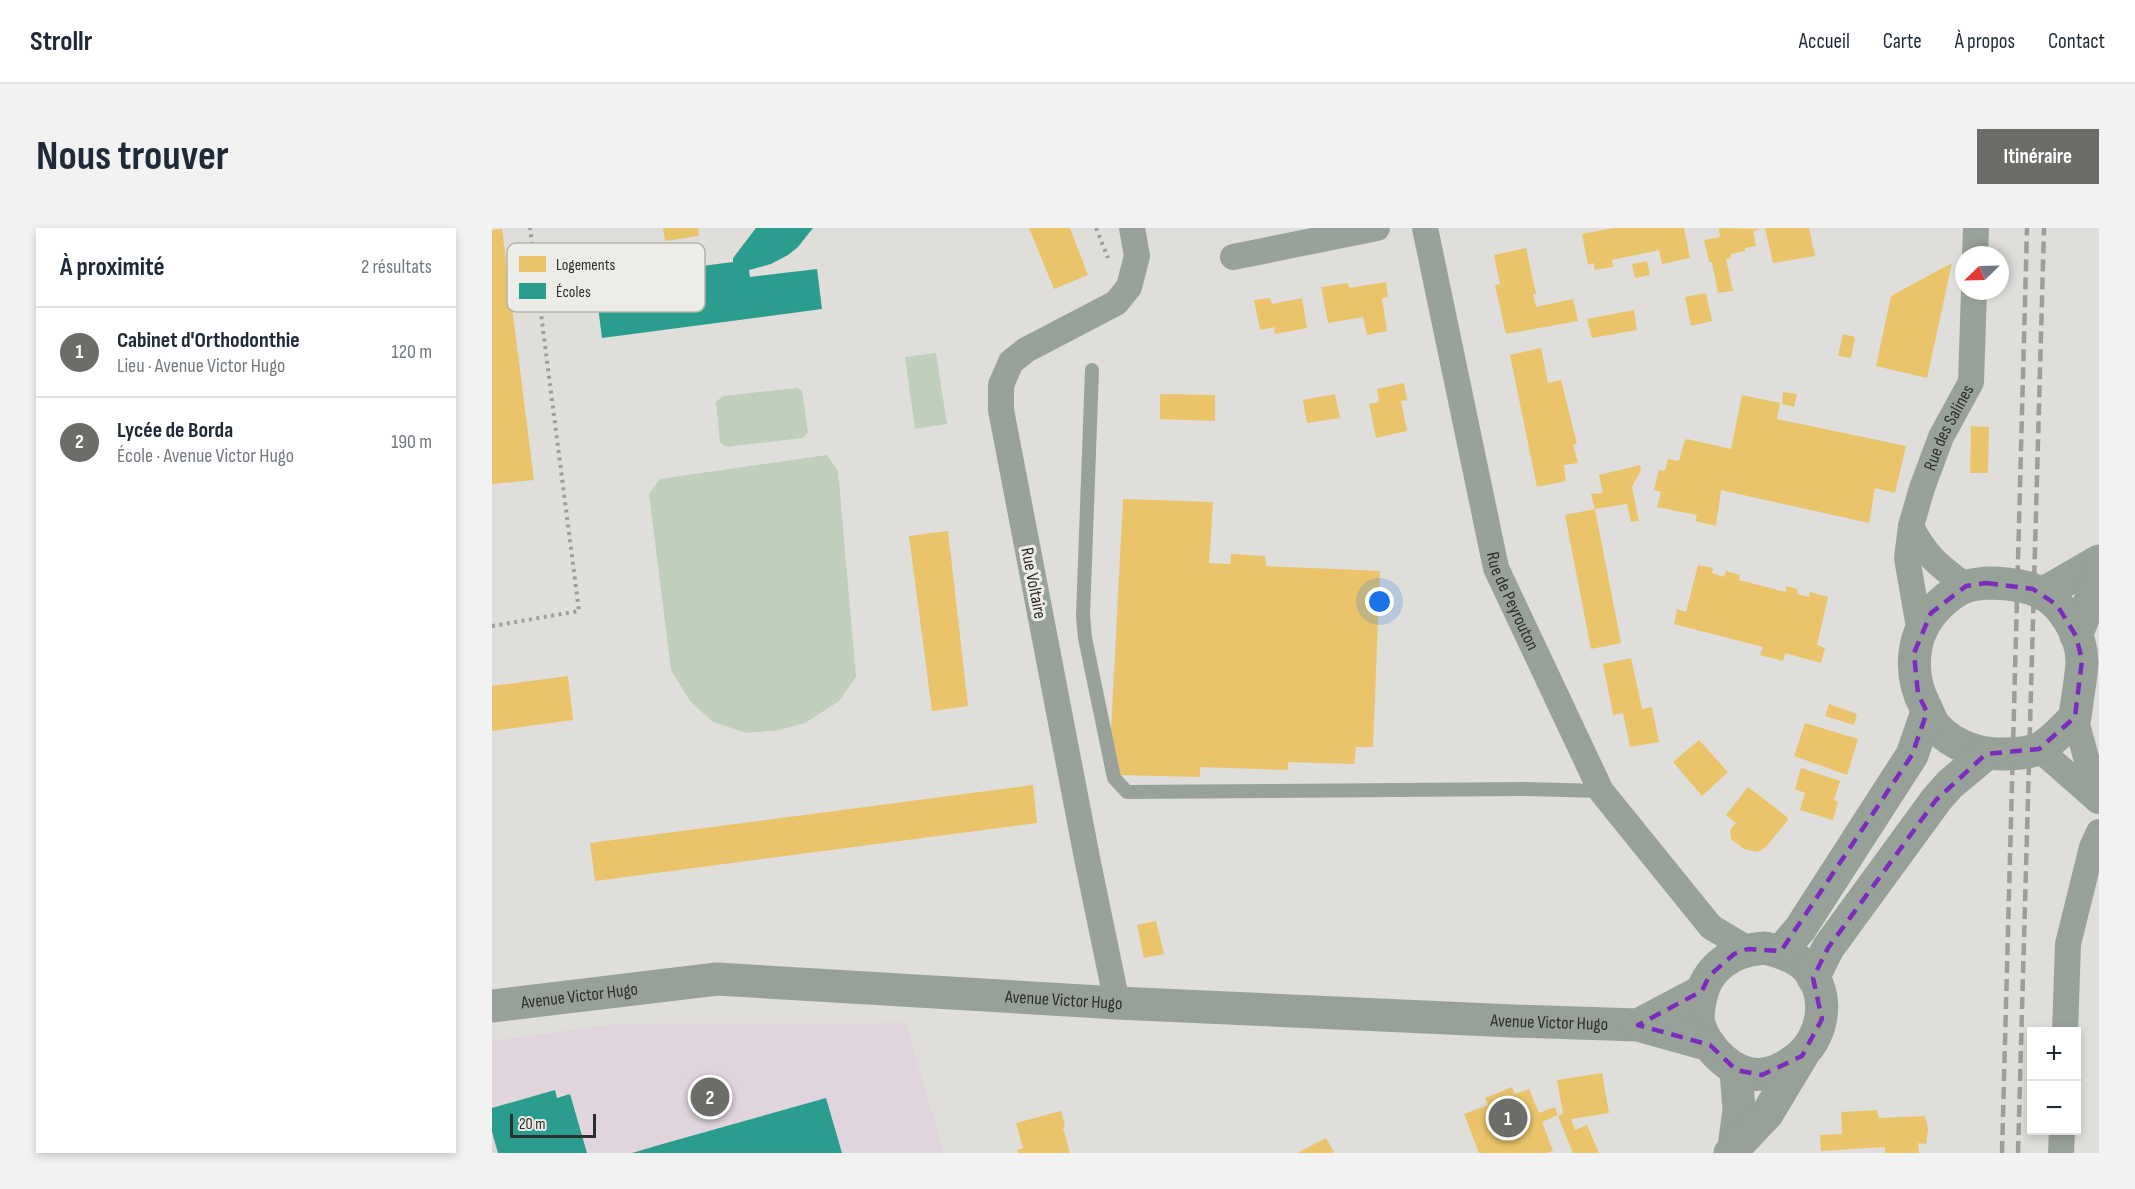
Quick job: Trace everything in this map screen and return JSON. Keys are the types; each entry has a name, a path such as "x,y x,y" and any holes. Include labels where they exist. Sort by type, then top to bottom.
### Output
{"main road":[{"path":"2042,594 2099,561"},
{"path":"2076,636 2099,578"},
{"path":"2003,583 2025,587 2042,594 2056,605 2068,620 2076,636 2082,660 2074,717 2039,749 2012,754 1986,754 1965,747 1949,738 1935,727 1918,693 1914,673 1914,653 1920,633 1931,613 1947,597 1966,586 2003,583"},
{"path":"1780,951 1800,929 1912,755 1928,712"},
{"path":"1814,978 1827,948 1936,800 1950,784 1986,754"},
{"path":"1732,1150 1767,1114 1802,1056 1815,1040 1822,1019 1821,998 1814,978 1799,962 1780,951 1765,948 1748,949 1734,954 1720,964 1709,976 1702,991 1699,1023 1710,1045 1736,1070 1762,1075 1784,1068 1802,1056"},
{"name":"Avenue Victor Hugo","path":"492,1006 717,979 1117,1003 1638,1025 1710,1045"},
{"name":"Avenue Victor Hugo","path":"1638,1025 1702,991"},
{"path":"1732,1150 1739,1110 1736,1070"}],"street":[{"name":"Rue Voltaire","path":"1117,1003 1086,856 1001,410 1001,384 1011,362 1026,350 1116,303 1130,287 1137,256 1132,228"},
{"path":"1233,257 1377,228"},
{"name":"Rue de Peyrouton","path":"1425,228 1496,568 1601,791 1712,927 1748,949"},
{"path":"1975,246 1976,228"},
{"name":"Rue des Salines","path":"1920,633 1907,558 1911,526 1941,437 1971,382 1974,300"},
{"path":"1911,526 1920,546 1966,586"},
{"path":"2074,717 2099,802"},
{"path":"2039,749 2099,802"},
{"path":"2065,1027 2068,944 2092,847 2099,832"},
{"name":"Rue de Peyrouton","path":"1712,927 1720,964"},
{"path":"2061,1153 2062,1135"}],"lane":[{"path":"1092,370 1083,616 1114,778 1121,788 1127,792 1525,789 1601,791"}],"path":[{"path":"530,228 532,243"},
{"path":"492,626 579,611 541,312"}],"highlighted area":[{"path":"1986,583 2033,589 2057,605 2076,636 2082,660 2075,717 2039,749 1986,754 1936,800 1828,948 1813,978 1822,1019 1802,1056 1762,1075 1736,1070 1710,1045 1638,1025 1702,991 1709,976 1734,954 1748,949 1781,951 1912,755 1927,712 1918,694 1914,653 1931,613 1966,586"}],"shaded area":[{"path":"906,1023 944,1153 492,1153 492,1041 616,1024"}],"green space":[{"path":"936,353 947,424 915,429 905,357"},
{"path":"797,388 802,391 808,432 803,438 726,447 720,442 716,402 723,396"},
{"path":"827,455 838,471 856,677 839,701 805,723 779,730 747,733 713,722 690,701 671,670 649,494 660,479"}],"building: Logements":[{"path":"663,228 698,228 699,236 665,241"},
{"path":"1029,228 1070,228 1088,275 1054,289"},
{"path":"1614,228 1684,228 1690,258 1662,264 1659,250 1612,260 1613,267 1594,270 1594,263 1588,265 1582,234"},
{"path":"1719,228 1761,229 1753,231 1756,246 1731,254 1731,258 1726,259 1733,291 1718,293 1712,262 1709,262 1704,240 1720,237"},
{"path":"1765,228 1809,228 1815,256 1773,263"},
{"path":"502,229 507,268 507,312 513,312 534,480 492,484 492,230"},
{"path":"1526,248 1536,294 1533,294 1536,307 1573,299 1578,321 1506,334 1495,285 1500,284 1494,255"},
{"path":"1647,261 1650,275 1635,278 1632,264"},
{"path":"1952,263 1927,378 1876,366 1891,296"},
{"path":"1386,282 1388,297 1382,298 1387,331 1367,335 1363,317 1328,323 1321,287 1348,283 1349,288"},
{"path":"1706,293 1712,321 1691,326 1685,297"},
{"path":"1270,298 1272,304 1302,298 1307,328 1275,334 1274,327 1260,330 1254,300"},
{"path":"1634,310 1637,330 1592,338 1587,319"},
{"path":"1843,334 1855,337 1851,358 1838,356"},
{"path":"1541,348 1548,383 1561,380 1577,444 1573,445 1578,463 1564,465 1566,481 1537,487 1510,355"},
{"path":"1404,383 1407,400 1401,401 1407,431 1376,438 1369,404 1379,402 1377,389"},
{"path":"1783,392 1797,394 1794,407 1782,404"},
{"path":"1160,394 1215,395 1215,421 1160,419"},
{"path":"1335,394 1340,418 1307,423 1303,400"},
{"path":"1742,395 1780,403 1777,419 1906,446 1895,493 1875,488 1869,523 1721,490 1716,526 1695,521 1697,515 1657,507 1661,492 1654,490 1659,470 1665,471 1668,459 1679,461 1687,439 1731,449"},
{"path":"1971,426 1989,427 1988,473 1970,473"},
{"path":"1640,465 1641,470 1632,487 1639,521 1631,522 1627,504 1595,509 1591,494 1603,493 1599,475"},
{"path":"1123,499 1213,502 1209,563 1230,564 1231,554 1265,556 1266,566 1380,571 1373,747 1356,747 1354,764 1288,762 1288,770 1200,767 1200,777 1119,775 1111,732"},
{"path":"1595,509 1621,643 1591,649 1565,515"},
{"path":"948,531 968,706 932,711 909,536"},
{"path":"1698,565 1713,568 1712,573 1724,577 1726,571 1740,575 1739,580 1786,592 1786,586 1798,589 1797,594 1809,597 1810,592 1828,597 1817,645 1825,648 1821,663 1785,653 1783,661 1760,655 1763,647 1674,624 1677,609 1686,612"},
{"path":"1631,658 1642,709 1652,707 1659,742 1630,747 1623,713 1613,715 1603,664"},
{"path":"568,676 573,720 492,731 492,686"},
{"path":"1829,704 1857,714 1854,725 1825,716"},
{"path":"1805,723 1858,739 1847,775 1794,756"},
{"path":"1699,740 1728,772 1702,796 1673,762"},
{"path":"1801,768 1840,781 1834,800 1838,802 1833,820 1800,810 1805,793 1795,789"},
{"path":"1033,785 1037,823 595,881 590,843"},
{"path":"1748,787 1788,820 1766,847 1758,852 1744,849 1731,839 1730,830 1736,823 1726,815"},
{"path":"1156,921 1164,954 1144,958 1137,925"},
{"path":"1602,1073 1609,1113 1571,1119 1575,1130 1587,1125 1599,1153 1573,1153 1558,1116 1563,1114 1557,1080"},
{"path":"1512,1087 1515,1094 1529,1089 1539,1113 1555,1107 1558,1115 1542,1122 1553,1151 1547,1153 1479,1153 1464,1114 1488,1105 1485,1098"},
{"path":"1877,1110 1879,1118 1925,1116 1928,1129 1926,1144 1918,1143 1919,1153 1885,1153 1885,1147 1821,1151 1820,1135 1842,1134 1841,1112"},
{"path":"1061,1111 1070,1153 1018,1153 1017,1150 1023,1148 1016,1123"},
{"path":"1326,1138 1333,1153 1297,1153"}],"building: Écoles":[{"path":"756,228 813,228 798,247 788,255 771,264 749,270 750,277 817,269 822,309 602,338 599,312 705,312 705,266 733,262 733,258"},
{"path":"555,1090 557,1098 570,1094 587,1153 498,1153 492,1132 492,1108"},
{"path":"826,1098 842,1153 632,1153 659,1145"}],"railway":[{"path":"2002,1153 2027,228"},
{"path":"2018,1153 2044,228"}],"place":[{"name":"Lycée de Borda","path":"710,1097"},
{"name":"Cabinet d'Orthodonthie","path":"1508,1118"}]}
